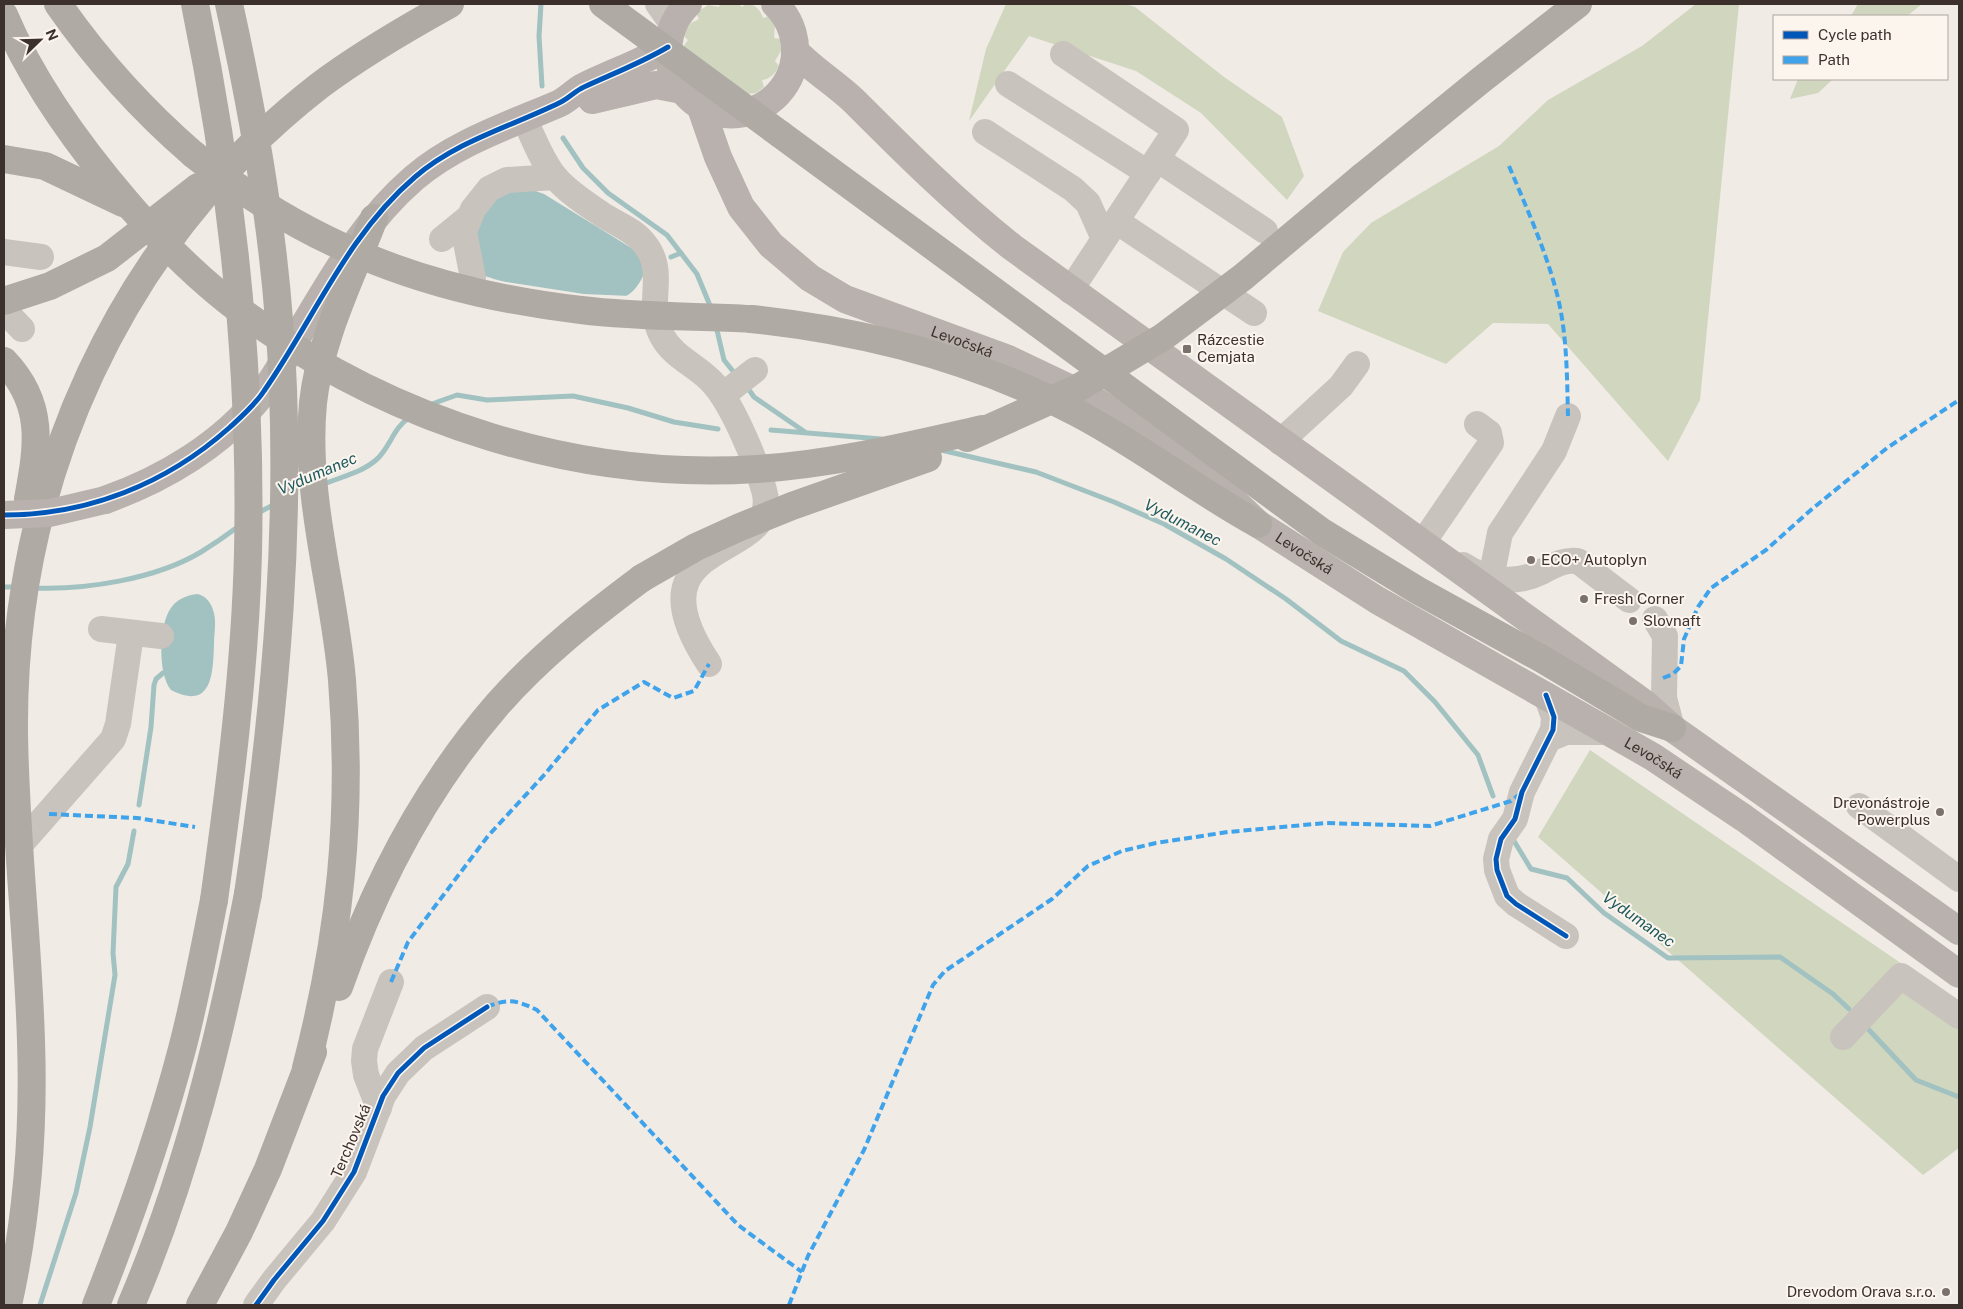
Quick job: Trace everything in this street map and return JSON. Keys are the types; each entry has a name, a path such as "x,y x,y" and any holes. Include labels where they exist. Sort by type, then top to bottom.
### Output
{"highway":[{"path":"58,4 87,46 119,83 156,122 193,154 257,202 306,230 380,265 473,293 583,310 751,319 816,327 885,340 946,357 1002,377 1078,414 1214,500 1258,524"},
{"path":"96,1305 124,1235 155,1144 182,1048 214,900 232,775 239,702 248,553 244,376 229,211 195,4"},
{"path":"132,1305 171,1200 199,1108 225,1008 248,894 266,773 274,688 281,552 282,407 279,321 272,245 244,69 230,4"},
{"path":"8,1305 27,1180 32,1085 29,988 14,730 19,615 28,563 48,484 63,437 95,362 148,271 196,205 238,160 288,112 350,63 450,4"},
{"path":"603,4 1265,491 1367,560 1542,659 1641,718 1672,728"},
{"path":"200,1305 239,1232 268,1169 306,1068 331,1011 358,936 396,852 443,775 498,704 531,669 602,608 642,578 696,547 792,506 926,459 983,429 1076,389 1163,337 1235,282 1489,73 1578,4"},
{"path":"4,15 28,62 55,108 84,148 129,205 184,262 242,312 276,336 344,376 394,401 452,424 551,453 647,467 706,471 754,470 848,459 983,429"},
{"path":"4,159 45,166 129,205"},
{"path":"4,301 50,286 107,258 155,222 180,200 238,160"},
{"path":"306,1068 332,951 342,874 347,787 342,679 318,520 312,462 313,404 322,354 331,323 374,218"},
{"path":"4,361 22,382 35,418 36,452 27,501 28,563"}],"main road":[{"path":"560,103 587,101 656,85 729,114 739,114 759,108 776,97 788,81 793,67 795,52 790,24 775,4"},
{"path":"4,515 50,512 105,500 145,484 198,453 241,417 263,393 342,262 374,218 391,199 428,166 464,145 560,103 582,88 634,66 672,20"},
{"name":"Levočská","path":"672,20 670,65 691,98 742,207 755,226 788,262 825,288 862,306 980,348 1072,388 1161,444 1221,489 1258,524 1378,600 1653,757 1744,818 1959,974"},
{"path":"795,52 852,100 955,201 1012,247 1644,703 1672,728 1959,931"}],"street":[{"path":"1063,54 1176,130 1070,290"},
{"path":"1008,84 1265,231"},
{"path":"524,118 555,177 584,203 642,240 655,261 657,272 653,308 661,336 670,349 710,380 741,381 733,412 764,488 767,510 762,520 755,526 698,565 688,576 682,593 684,612 698,648 709,664"},
{"path":"985,132 1073,189 1088,203 1110,230 1254,313"},
{"path":"473,278 466,252 464,232 469,218 488,189 507,180 555,177"},
{"path":"442,239 469,218"},
{"path":"4,252 41,257"},
{"path":"4,310 22,329"},
{"path":"1276,439 1341,386 1357,364"},
{"path":"1491,578 1500,533 1554,451 1568,416"},
{"path":"1426,538 1492,443 1489,432 1477,424"},
{"path":"1344,488 1394,515 1477,574 1491,578 1511,580 1525,578 1571,560 1578,561 1629,600"},
{"path":"1655,619 1665,636 1664,698 1672,728"},
{"path":"101,629 160,636"},
{"path":"20,845 113,739 118,724 131,634"},
{"path":"1546,695 1554,724 1549,739 1522,792 1496,859 1497,870 1508,896 1516,904 1566,936"},
{"path":"1549,739 1566,732 1610,732"},
{"path":"1859,806 1959,878"},
{"path":"1843,1037 1901,976 1959,1016"},
{"path":"379,1108 364,1061 365,1050 391,982"},
{"name":"Terchovská","path":"256,1305 274,1280 323,1221 349,1180 383,1096 398,1073 424,1048 487,1007"}],"green space":[{"path":"720,4 739,4 742,7 746,4 755,6 763,18 769,16 775,25 774,38 781,39 782,49 775,61 779,66 772,76 762,80 764,87 756,93 747,94 683,47 688,40 683,35 691,23 699,19 696,13 708,5 719,7"},
{"path":"1006,4 1126,4 1135,7 1224,77 1282,117 1304,176 1287,200 1201,113 1136,71 1029,36 969,121 986,49"},
{"path":"1696,4 1739,4 1700,400 1668,461 1548,324 1493,323 1446,364 1318,311 1343,252 1371,223 1499,146 1548,100 1642,46"},
{"path":"1858,4 1922,4 1908,15 1852,15"},
{"path":"1798,80 1832,80 1818,93 1790,99"},
{"path":"1590,750 1959,1003 1959,1148 1923,1175 1538,837"}],"water":[{"path":"527,188 544,194 633,249 641,261 643,276 629,295 614,298 554,292 483,275 471,227 500,189"},
{"path":"198,594 205,598 212,607 215,627 211,677 208,686 202,693 195,696 171,690 164,673 161,651 163,629 169,611 178,601"}],"pier":[{"path":"486,279 584,294 630,296 617,300 564,296 498,284"}],"waterway":[{"path":"541,4 539,36 542,86"},
{"path":"563,138 583,168 608,193 667,235 697,274 711,308"},
{"path":"671,257 681,253"},
{"path":"716,326 724,360 736,375"},
{"path":"747,387 754,397 805,432"},
{"name":"Vydumanec","path":"429,405 457,395 487,400 573,396 628,408 674,422 718,429"},
{"name":"Vydumanec","path":"322,485 357,472 376,460 385,450 399,427 409,418"},
{"name":"Vydumanec","path":"771,430 881,439"},
{"name":"Vydumanec","path":"941,450 1036,472 1114,502 1164,524 1226,559 1286,599 1341,641 1404,671 1435,702 1478,755 1493,796"},
{"name":"Vydumanec","path":"256,514 275,504"},
{"name":"Vydumanec","path":"34,588 98,585 142,576 183,561 206,549 239,526"},
{"name":"Vydumanec","path":"4,587 18,587"},
{"path":"139,805 151,727 154,685 156,679 163,673"},
{"path":"40,1305 76,1193 90,1127 115,975 113,953 116,887 128,864 134,831"},
{"name":"Vydumanec","path":"1511,836 1531,869 1567,878 1604,913 1668,958 1780,957 1833,994 1849,1009"},
{"name":"Vydumanec","path":"1869,1030 1916,1080 1959,1097"}],"marked path":[{"path":"1509,166 1530,215 1558,298 1565,341 1568,416"},
{"path":"1663,678 1673,674 1681,666 1684,639 1698,607 1711,588 1766,550 1812,509 1887,448 1959,400"},
{"path":"391,982 408,942 488,836 545,774 598,710 644,682 673,698 694,691 709,664"},
{"path":"789,1305 808,1256 864,1150 933,985 945,971 1052,899 1088,866 1122,851 1156,843 1228,832 1325,823 1430,826 1511,801 1521,793"},
{"path":"49,814 137,818 195,827"},
{"path":"487,1007 501,1002 512,1001 537,1010 738,1225 802,1272"}],"cycle path":[{"path":"4,515 35,514 95,502 152,480 205,448 238,420 260,396 282,364 351,251 391,200 415,177 431,164 466,144 559,103 581,89 668,47"},
{"path":"1546,695 1554,717 1553,730 1522,792 1515,819 1501,839 1496,859 1497,870 1507,896 1516,904 1566,936"},
{"path":"256,1305 274,1280 323,1221 354,1172 383,1096 398,1073 424,1048 487,1007"}],"place":[{"name":"Rázcestie Cemjata","path":"1187,349"},
{"name":"ECO+ Autoplyn","path":"1531,560"},
{"name":"Fresh Corner","path":"1584,599"},
{"name":"Slovnaft","path":"1633,621"},
{"name":"Drevonástroje Powerplus","path":"1940,812"},
{"name":"Drevodom Orava s.r.o.","path":"1946,1292"}]}
